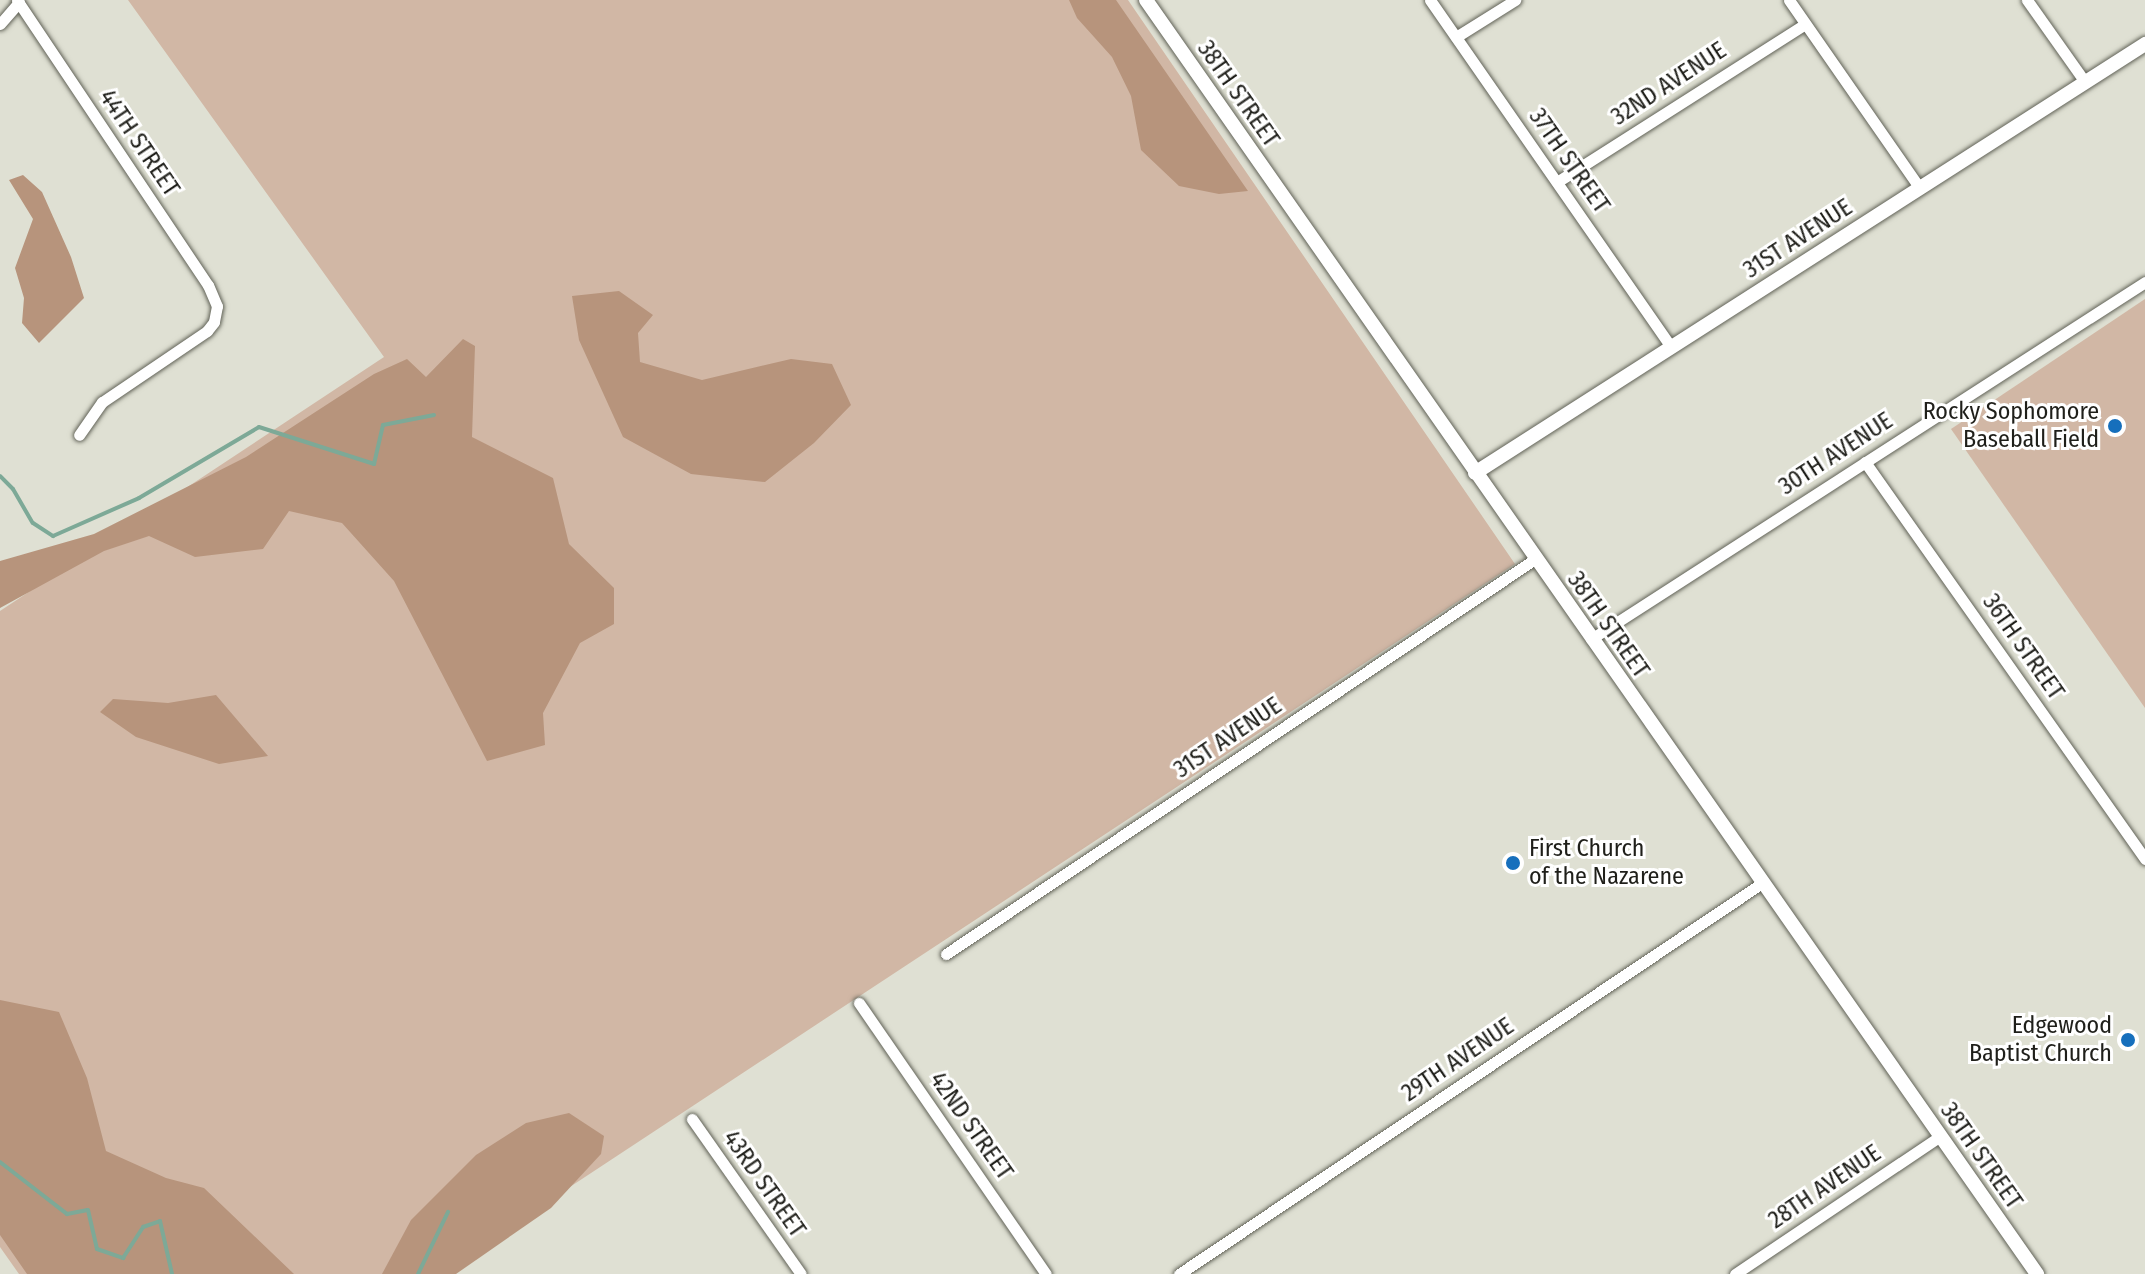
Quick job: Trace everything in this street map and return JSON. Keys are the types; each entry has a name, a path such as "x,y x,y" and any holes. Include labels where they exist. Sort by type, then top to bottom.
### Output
{"street":[{"name":"38TH STREET","path":"1146,0 2037,1274"},
{"name":"37TH STREET","path":"1430,0 1671,347"},
{"path":"1456,37 1515,0"},
{"path":"1789,0 1919,187"},
{"path":"2027,0 2085,82"},
{"path":"0,24 18,1"},
{"name":"44TH STREET","path":"18,1 215,297 217,314 207,331 102,402 79,435"},
{"name":"32ND AVENUE","path":"1557,182 1805,24"},
{"name":"31ST AVENUE","path":"1475,473 2145,44"},
{"name":"30TH AVENUE","path":"1591,639 2145,282"},
{"name":"36TH STREET","path":"1865,462 2145,859"},
{"name":"31ST AVENUE","path":"946,954 1535,559"},
{"name":"29TH AVENUE","path":"1179,1274 1762,883"},
{"name":"42ND STREET","path":"859,1003 1046,1274"},
{"name":"43RD STREET","path":"692,1119 801,1274"},
{"name":"28TH AVENUE","path":"1735,1274 1940,1136"}],"shaded area":[{"path":"128,0 1128,0 1515,564 438,1274 19,1274 0,1247 0,611 384,357"},
{"path":"1069,0 1116,0 1248,191 1219,194 1179,186 1141,150 1131,96 1112,57 1077,18"},
{"path":"23,175 42,192 71,257 84,298 39,343 22,323 24,298 15,268 33,219 9,180"},
{"path":"619,291 653,315 638,333 640,362 702,380 791,359 832,364 851,405 814,443 765,482 691,474 623,437 579,340 572,296"},
{"path":"2145,299 2145,708 1951,429"},
{"path":"463,339 475,346 472,437 553,478 569,544 614,588 614,624 580,643 543,713 545,745 487,761 394,581 342,523 289,511 263,549 195,557 149,536 104,551 0,608 0,561 94,534 246,457 374,374 407,359 426,377"},
{"path":"216,695 268,756 219,764 136,737 100,712 113,699 168,703"},
{"path":"0,1000 59,1012 87,1078 106,1151 166,1178 204,1188 294,1274 27,1274 0,1235"},
{"path":"569,1113 604,1136 601,1154 551,1208 456,1274 382,1274 411,1220 476,1155 526,1123"}],"waterway":[{"path":"0,476 13,489 33,523 53,536 139,498 259,427 374,464 383,425 434,415"},
{"path":"0,1162 67,1214 88,1210 97,1249 123,1258 143,1227 160,1221 172,1274"},
{"path":"418,1274 448,1212"}],"place":[{"name":"Rocky Sophomore Baseball Field","path":"2115,426"},
{"name":"First Church of the Nazarene","path":"1513,863"},
{"name":"Edgewood Baptist Church","path":"2128,1040"}]}
